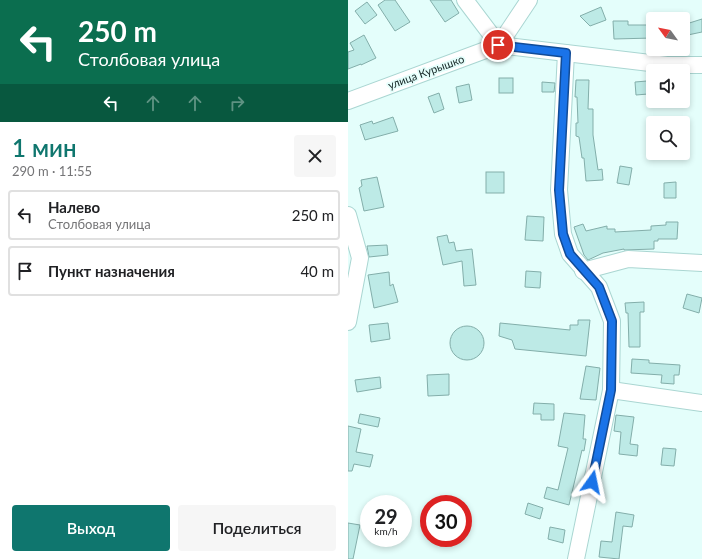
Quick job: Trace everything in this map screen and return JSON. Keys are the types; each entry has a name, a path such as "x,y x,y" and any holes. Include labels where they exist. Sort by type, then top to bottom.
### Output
{"street":[{"path":"464,0 498,45 667,65 702,65"},
{"path":"498,45 529,0"},
{"name":"улица Курышко","path":"348,101 498,45"},
{"path":"566,53 559,190 563,234 570,254 599,287 612,321 611,390 576,559"},
{"path":"348,215 360,258 348,322"},
{"path":"584,271 628,259 702,263"},
{"path":"611,390 702,403"}],"building":[{"path":"385,0 395,0 410,22 395,31 378,5"},
{"path":"430,0 451,0 459,13 445,22"},
{"path":"367,2 377,15 365,24 355,11"},
{"path":"601,7 606,20 590,26 580,16"},
{"path":"702,19 702,32 690,35 690,23"},
{"path":"613,21 628,21 628,25 646,25 646,38 614,39"},
{"path":"364,35 376,58 348,69 348,52 354,50 350,43"},
{"path":"499,78 513,78 513,93 499,93"},
{"path":"576,80 589,80 588,109 593,109 593,135 598,170 602,169 603,180 586,181 584,158 582,158 579,137 576,136 576,123 578,123 577,97 575,97"},
{"path":"646,81 646,94 636,95 635,82"},
{"path":"542,82 555,83 554,92 542,92"},
{"path":"469,84 472,100 459,103 456,87"},
{"path":"439,93 444,109 434,113 428,97"},
{"path":"393,117 398,131 365,140 360,125 372,121 373,124"},
{"path":"620,166 632,168 629,185 617,183"},
{"path":"486,172 504,172 504,193 486,193"},
{"path":"377,177 384,207 364,211 359,188 362,186 361,180"},
{"path":"676,182 676,198 664,198 664,183"},
{"path":"527,216 544,217 543,241 525,240"},
{"path":"666,222 678,222 677,239 658,239 658,241 654,241 654,249 624,249 603,253 588,260 584,255 574,227 583,224 586,231 607,226 607,229 615,229 615,232 651,230 651,226 666,225"},
{"path":"447,235 449,243 454,242 456,251 472,249 476,285 464,286 462,261 443,265 437,237"},
{"path":"387,245 388,255 369,257 367,246"},
{"path":"526,271 541,272 540,288 525,287"},
{"path":"389,272 390,286 393,284 398,302 374,308 368,275"},
{"path":"687,294 702,298 699,313 683,308"},
{"path":"644,302 644,312 640,312 640,347 629,347 628,313 626,313 625,303"},
{"path":"578,320 590,320 586,356 515,349 512,340 499,336 500,323 570,330 570,325 578,325"},
{"path":"388,323 390,339 371,342 369,325"},
{"path":"467,326 479,331 484,343 479,355 467,360 455,355 450,343 455,331"},
{"path":"632,359 649,360 649,363 680,365 679,375 674,375 674,384 661,383 662,375 631,373"},
{"path":"586,366 600,368 596,400 580,399"},
{"path":"449,374 449,395 428,396 427,375"},
{"path":"380,377 381,388 357,392 355,380"},
{"path":"534,403 554,404 554,420 541,420 541,414 533,414"},
{"path":"564,413 585,415 583,439 586,439 584,451 582,450 569,505 544,498 547,487 558,490 568,448 558,446"},
{"path":"360,414 380,418 378,427 358,423"},
{"path":"616,415 634,417 630,444 638,445 637,456 619,454 621,432 614,431"},
{"path":"348,426 361,429 356,452 373,455 370,467 354,464 352,471 348,471"},
{"path":"663,448 676,449 674,466 661,465"},
{"path":"528,503 543,508 540,519 525,514"},
{"path":"616,512 634,515 632,527 623,526 619,559 599,557 601,541 612,542"},
{"path":"348,523 360,525 353,559 348,559"},
{"path":"550,527 565,530 563,543 548,539"}],"route":[{"path":"498,45 566,53 559,190 563,234 570,254 599,287 612,321 611,390 592,482"}]}
